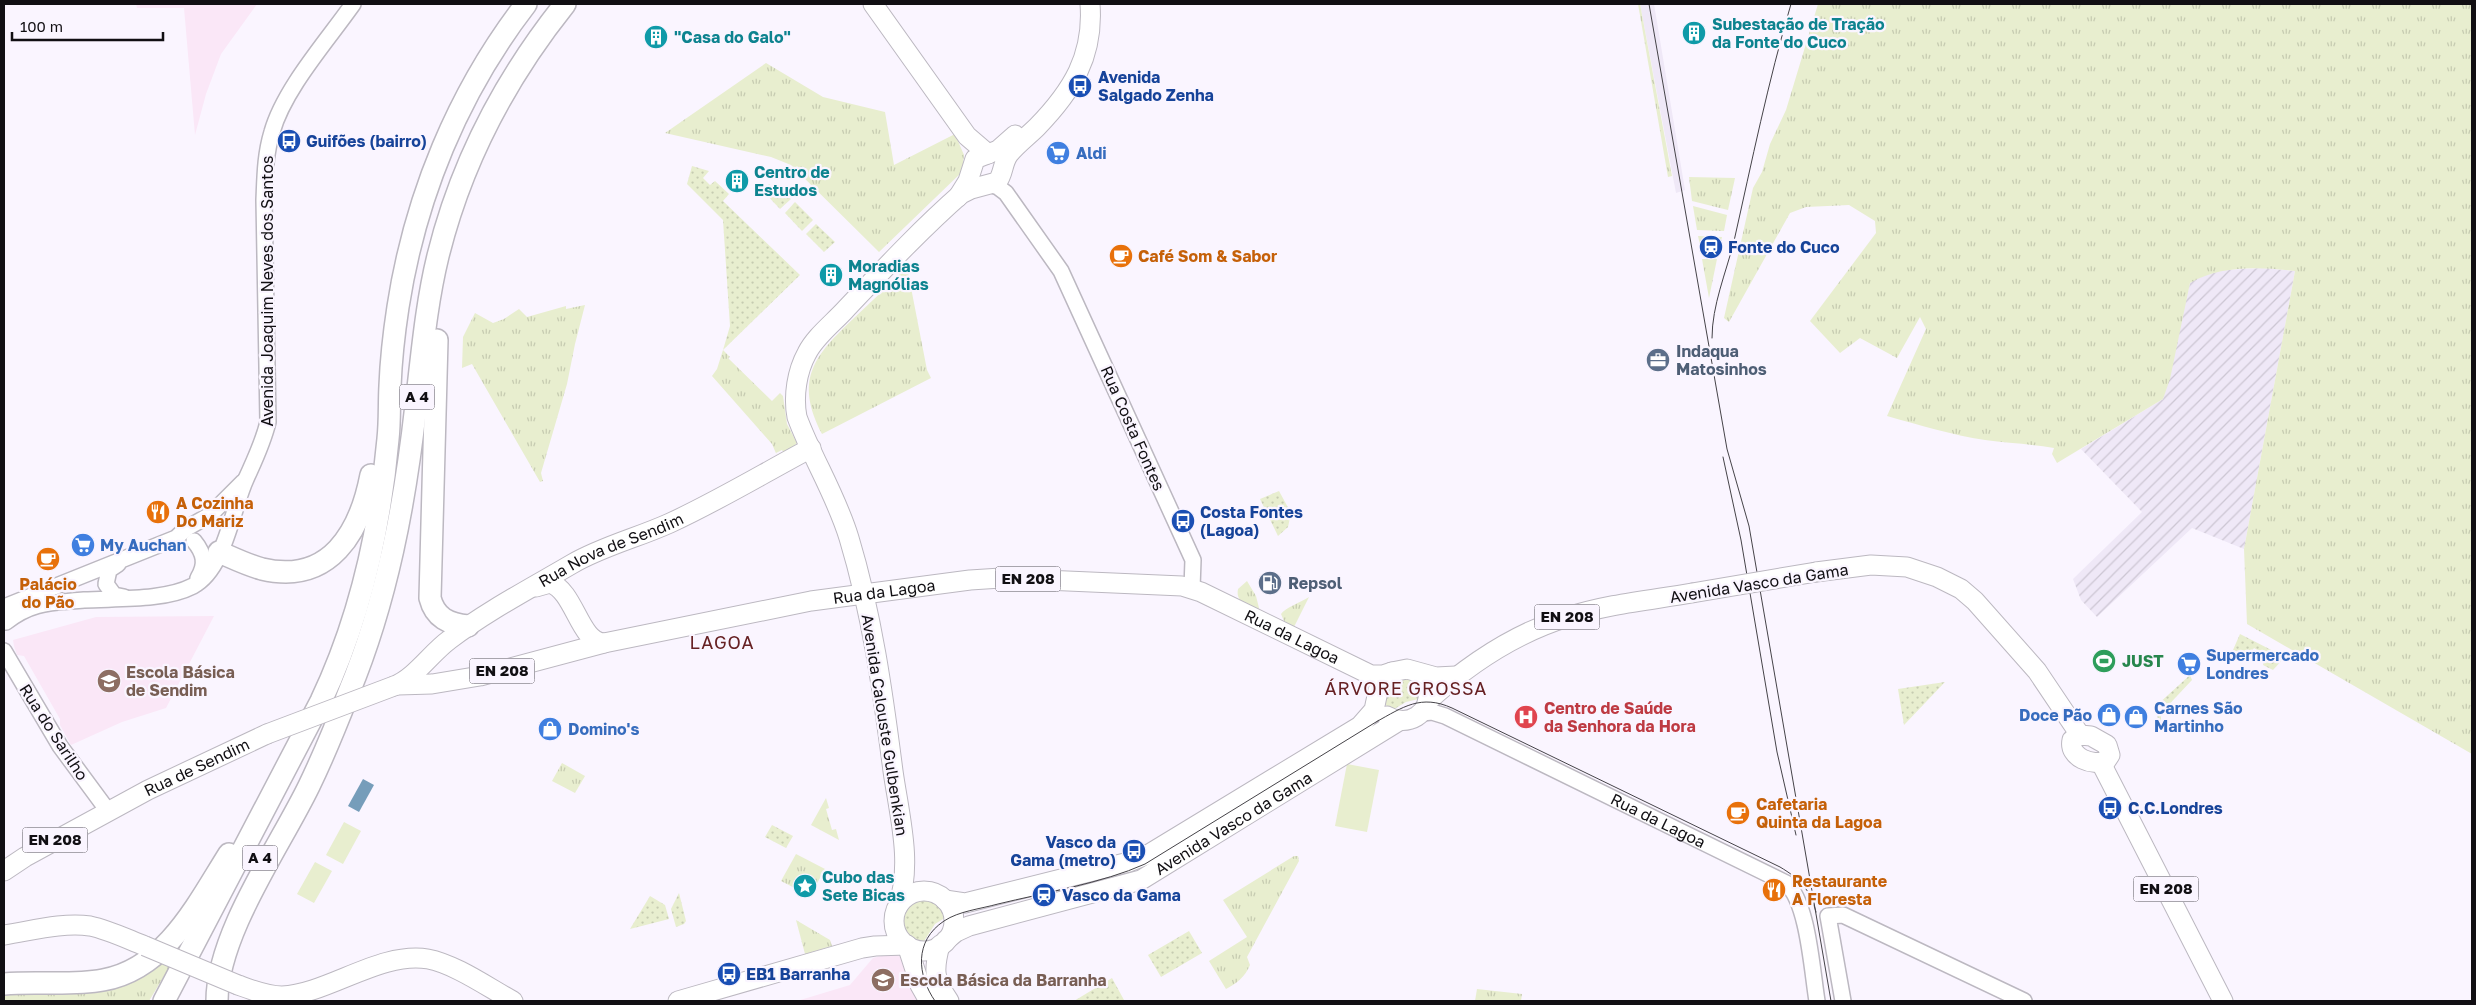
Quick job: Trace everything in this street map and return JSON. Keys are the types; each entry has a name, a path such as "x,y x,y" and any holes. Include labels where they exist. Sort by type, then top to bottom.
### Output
{"highway":[{"name":"A 4","path":"164,1001 300,742 342,654 365,581 374,541 389,437 390,387 402,283 416,225 428,186 445,142 471,88 498,44 526,4"},
{"name":"A 4","path":"180,1001 340,714 373,628 394,545 407,473 425,323 433,277 452,207 487,122 531,49 565,4"},
{"path":"433,277 439,306 435,370 430,598 435,611 441,617 455,624 468,626"},
{"path":"219,552 262,568 288,571 307,568 326,560 342,545 359,520 366,500 381,420 390,387"},
{"path":"217,1001 219,976 225,954 262,874 309,786 340,714"},
{"path":"4,986 102,980 126,974 150,960 175,934 208,887 300,742"}],"main road":[{"path":"873,4 967,136 980,160 974,178 982,184 995,178 1008,155 1059,90 1075,61 1082,33 1081,4"},
{"path":"957,198 980,160 1032,125 1067,93 1081,65 1090,29 1090,4"},
{"path":"980,160 998,159 995,178"},
{"path":"957,198 995,178"},
{"name":"Avenida Calouste Gulbenkian","path":"896,913 903,891 905,855 882,691 865,594 844,523 814,446 796,413 798,380 804,358 813,344 880,272 957,198"},
{"name":"Rua Nova de Sendim","path":"421,675 446,642 468,626 574,563 592,553 694,512 814,446"},
{"path":"574,563 561,574 560,580 564,592 593,639 604,643"},
{"name":"Avenida Vasco da Gama","path":"943,943 956,932 968,926 1141,880 1399,721 1411,720 1456,676 1508,642 1553,622 1601,609 1816,572 1871,565 1908,566 1946,581 1976,601 2037,671 2080,734 2097,738 2107,744 2110,755 2106,761 2101,763 2223,1001"},
{"name":"Rua da Lagoa","path":"396,685 421,675 445,683 496,672 604,643 812,601 993,579 1172,584 1192,588 1361,670 1376,676 1392,672"},
{"path":"527,592 550,583 564,592"},
{"path":"578,650 582,648 585,641 583,625"},
{"path":"1392,672 1407,669 1436,677 1456,676"},
{"name":"Rua da Lagoa","path":"1361,670 1374,684 1377,696"},
{"name":"Avenida Vasco da Gama","path":"940,897 966,903 1129,862 1149,854 1360,726 1374,710 1380,682 1392,672"},
{"path":"1414,672 1426,684 1425,707"},
{"name":"Rua de Sendim","path":"4,871 25,857 148,790 267,734 396,685"},
{"name":"EN 208","path":"1377,696 1382,711 1399,721"},
{"name":"Avenida Calouste Gulbenkian","path":"905,855 917,879 940,897"},
{"path":"862,948 882,935 903,899 918,891 940,897 951,908 954,922 943,943 935,972 940,988 949,1001"},
{"path":"896,913 897,934 907,945 920,985 929,1001"},
{"path":"4,945 30,933 53,927"},
{"path":"4,935 53,927 92,927 145,946 271,998 291,998 390,962 420,958 450,967 513,1001"},
{"path":"678,1001 862,948 907,945 923,950 943,943"}],"street":[{"name":"Avenida Joaquim Neves dos Santos","path":"4,619 41,603 134,597 176,592 193,585 209,572 219,552 246,479 260,451 268,422 264,200 268,148 277,118 290,92 353,4"},
{"name":"Rua Costa Fontes","path":"995,178 998,187 1009,197 1061,271 1193,560 1192,588"},
{"name":"Avenida Joaquim Neves dos Santos","path":"4,619 176,538 187,528 210,515 246,479"},
{"path":"176,538 194,541 219,552"},
{"path":"193,585 204,566 204,557 194,541"},
{"name":"Avenida Joaquim Neves dos Santos","path":"126,560 108,570 106,584 114,595 134,597"},
{"name":"Rua do Sarilho","path":"4,651 60,746 108,811"},
{"name":"Rua da Lagoa","path":"1425,707 1768,873 1791,888 1801,906 1818,1001"},
{"path":"1843,1001 1828,916 1849,916 2024,1001"}],"shaded area":[{"path":"136,4 257,4 221,54 206,94 195,135 184,8 137,8"},
{"path":"1640,4 1654,4 1685,190 1676,193"},
{"path":"2262,268 2295,271 2244,549 2192,528 2097,617 2081,600 2073,579 2142,512 2081,449 2163,399 2190,283 2201,276 2225,270"},
{"name":"Escola Básica de Sendim","path":"214,616 166,708 122,722 71,745 60,725 60,719 24,656 17,655 13,640 96,617"},
{"name":"Escola Básica da Barranha","path":"893,953 904,959 920,1001 797,1001 850,985 873,958"}],"green space":[{"path":"1638,4 1640,4 1672,176 1668,177"},
{"path":"1818,4 2472,4 2472,754 2247,624 2244,549 2295,271 2255,268 2228,270 2202,277 2190,283 2170,379 2163,399 2057,463 2052,454 2054,448 1973,438 1887,416 1926,329 1920,317 1897,358 1860,338 1840,353 1810,321 1876,233 1875,221 1849,205 1806,207 1790,213 1729,322 1724,318 1753,188 1762,172 1770,144 1786,110"},
{"path":"766,63 823,97 885,112 894,165 955,134 964,155 962,172 879,252 791,165 771,157 665,133"},
{"path":"692,166 709,171 703,178 710,185 715,181 729,194 723,201 800,275 723,350 730,326 723,220 687,184"},
{"path":"1689,177 1735,178 1728,210 1692,201"},
{"path":"769,184 791,199 780,209 763,191"},
{"path":"795,202 813,220 802,231 785,213"},
{"path":"1693,206 1727,215 1724,231 1697,230"},
{"path":"816,224 835,242 824,252 806,234"},
{"path":"1698,236 1722,237 1718,254 1702,254"},
{"path":"1702,259 1717,259 1709,298"},
{"path":"907,267 927,370 931,378 822,434 814,415 810,398 809,383 812,370 828,344"},
{"path":"585,305 567,384 541,473 543,481 540,482 472,364 462,368 463,337 475,313 493,323 504,319 519,309 527,317 566,306 566,309"},
{"path":"723,350 730,357 728,358 772,401 780,393 783,396 787,424 797,443 785,455 782,450 776,453 778,458 772,444 712,376 717,369"},
{"path":"1279,491 1291,513 1288,527 1278,536 1260,499"},
{"path":"1247,581 1256,596 1260,612 1244,604 1239,598 1238,589"},
{"path":"1309,597 1294,627 1284,621 1281,614 1283,612"},
{"path":"2240,634 2285,657 2273,670 2263,665 2266,655 2254,648 2247,657 2233,650"},
{"path":"2190,675 2192,680 2161,713 2161,726 2158,727 2157,705"},
{"path":"1395,678 1414,679 1422,689 1423,698 1406,702 1391,711 1384,698 1386,690"},
{"path":"1945,682 1904,725 1898,689"},
{"path":"562,763 585,776 575,793 552,781"},
{"path":"1347,764 1379,770 1367,832 1335,826"},
{"path":"826,798 829,808 826,809 832,830 836,829 839,840 811,825"},
{"path":"344,822 361,831 343,864 326,855"},
{"path":"772,825 793,836 786,848 765,837"},
{"path":"796,854 825,869 810,896 781,881"},
{"path":"1294,856 1298,856 1299,861 1247,957 1250,965 1246,973 1226,989 1209,961 1247,937 1223,900"},
{"path":"315,862 332,871 314,903 297,894"},
{"path":"679,893 686,921 684,924 676,927 671,909"},
{"path":"650,896 665,905 669,919 630,929"},
{"path":"921,897 930,898 938,902 948,916 935,924 921,946 905,936 900,921 901,913 905,906"},
{"path":"796,920 830,940 832,946 805,954"},
{"path":"1189,931 1202,953 1161,977 1148,955"},
{"path":"189,935 149,1001 4,1001 4,996 11,995 94,993 127,984"},
{"path":"1112,978 1124,1000 1074,1001"},
{"path":"1477,989 1522,994 1521,1001 1475,1001"}],"water":[{"path":"363,779 374,785 359,812 348,806"}],"tram line":[{"path":"1649,4 1727,449 1749,526 1831,1001"},
{"path":"1712,338 1714,313 1734,241 1768,92 1791,4"},
{"path":"1723,457 1741,540 1777,752 1796,835"},
{"path":"935,1001 929,991 922,970 923,948 927,938 944,921 963,913 1111,877 1145,864 1376,722 1404,707 1421,702 1431,702 1452,708 1780,867 1803,885 1811,897 1816,912"}],"place":[{"name":"Subestação de Tração da Fonte do Cuco","path":"1694,33"},
{"name":"\"Casa do Galo\"","path":"656,37"},
{"name":"Avenida Salgado Zenha","path":"1080,86"},
{"name":"Guifões (bairro)","path":"289,141"},
{"name":"Aldi","path":"1058,153"},
{"name":"Centro de Estudos","path":"737,181"},
{"name":"Fonte do Cuco","path":"1711,247"},
{"name":"Café Som & Sabor","path":"1121,256"},
{"name":"Moradias Magnólias","path":"831,275"},
{"name":"Indaqua Matosinhos","path":"1658,360"},
{"name":"A Cozinha Do Mariz","path":"158,512"},
{"name":"Costa Fontes (Lagoa)","path":"1183,521"},
{"name":"My Auchan","path":"83,545"},
{"name":"Palácio do Pão","path":"48,559"},
{"name":"Repsol","path":"1270,583"},
{"name":"JUST","path":"2104,661"},
{"name":"Supermercado Londres","path":"2189,664"},
{"name":"Escola Básica de Sendim","path":"109,681"},
{"name":"Doce Pão","path":"2109,715"},
{"name":"Centro de Saúde da Senhora da Hora","path":"1526,717"},
{"name":"Carnes São Martinho","path":"2136,717"},
{"name":"Domino's","path":"550,729"},
{"name":"C.C.Londres","path":"2110,808"},
{"name":"Cafetaria Quinta da Lagoa","path":"1738,813"},
{"name":"Vasco da Gama (metro)","path":"1134,851"},
{"name":"Cubo das Sete Bicas","path":"805,886"},
{"name":"Restaurante A Floresta","path":"1774,890"},
{"name":"Vasco da Gama","path":"1044,895"},
{"name":"EB1 Barranha","path":"729,974"},
{"name":"Escola Básica da Barranha","path":"883,980"}],"district":[{"name":"LAGOA","path":"722,643"},
{"name":"ÁRVORE GROSSA","path":"1406,689"}]}
